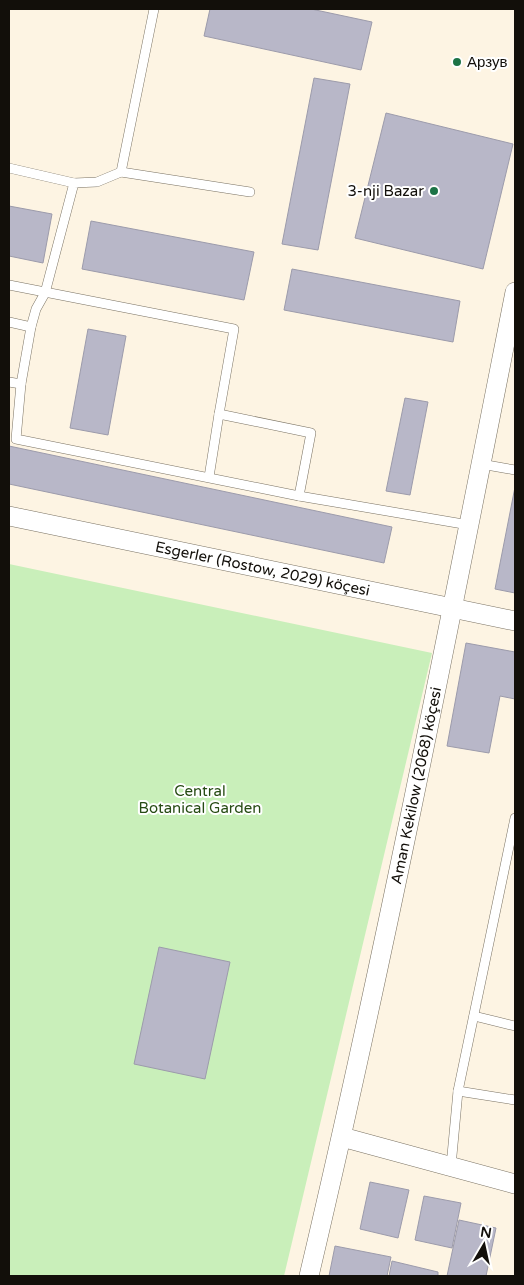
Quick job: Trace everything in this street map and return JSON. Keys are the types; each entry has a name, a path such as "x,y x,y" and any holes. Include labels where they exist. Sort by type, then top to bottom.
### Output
{"street":[{"name":"Aman Kekilow (2068) köçesi","path":"309,1276 342,1136 453,609 515,292"},
{"name":"Esgerler (Rostow, 2029) köçesi","path":"9,516 515,621"},
{"path":"342,1136 515,1184"}],"lane":[{"path":"121,172 154,9"},
{"path":"9,168 74,183 97,182 121,172 250,192"},
{"path":"74,183 45,292 36,309 32,327 21,384 15,435 18,441 299,496 468,525"},
{"path":"9,285 234,329 209,477"},
{"path":"9,322 32,327"},
{"path":"9,382 21,384"},
{"path":"219,414 311,433 299,496"},
{"path":"481,464 515,470"},
{"path":"451,1166 458,1091 515,818"},
{"path":"474,1016 515,1026"},
{"path":"458,1091 515,1100"}],"green space":[{"name":"Central Botanical Garden","path":"9,564 432,653 284,1276 9,1276"}],"building":[{"path":"210,9 311,9 372,22 361,70 204,36"},
{"path":"314,78 350,84 318,250 282,244"},
{"name":"3-nji Bazar","path":"386,113 513,144 483,269 355,238"},
{"path":"9,206 52,214 43,263 9,256"},
{"path":"91,221 254,252 244,300 82,269"},
{"path":"292,269 460,301 453,342 284,310"},
{"path":"88,329 126,336 108,435 70,428"},
{"path":"405,398 428,402 410,495 386,491"},
{"path":"9,446 392,527 384,563 9,484"},
{"path":"515,487 515,593 495,589"},
{"path":"466,643 515,652 515,699 500,696 489,753 447,746"},
{"path":"159,947 230,962 205,1079 134,1064"},
{"path":"370,1182 409,1190 398,1238 360,1229"},
{"path":"424,1196 461,1203 452,1248 415,1240"},
{"path":"459,1220 496,1228 486,1276 447,1276"},
{"path":"335,1246 391,1257 387,1276 329,1276"},
{"path":"392,1261 438,1272 438,1276 389,1276"}],"place":[{"name":"Арзув","path":"457,62"},
{"name":"3-nji Bazar","path":"434,191"}]}
